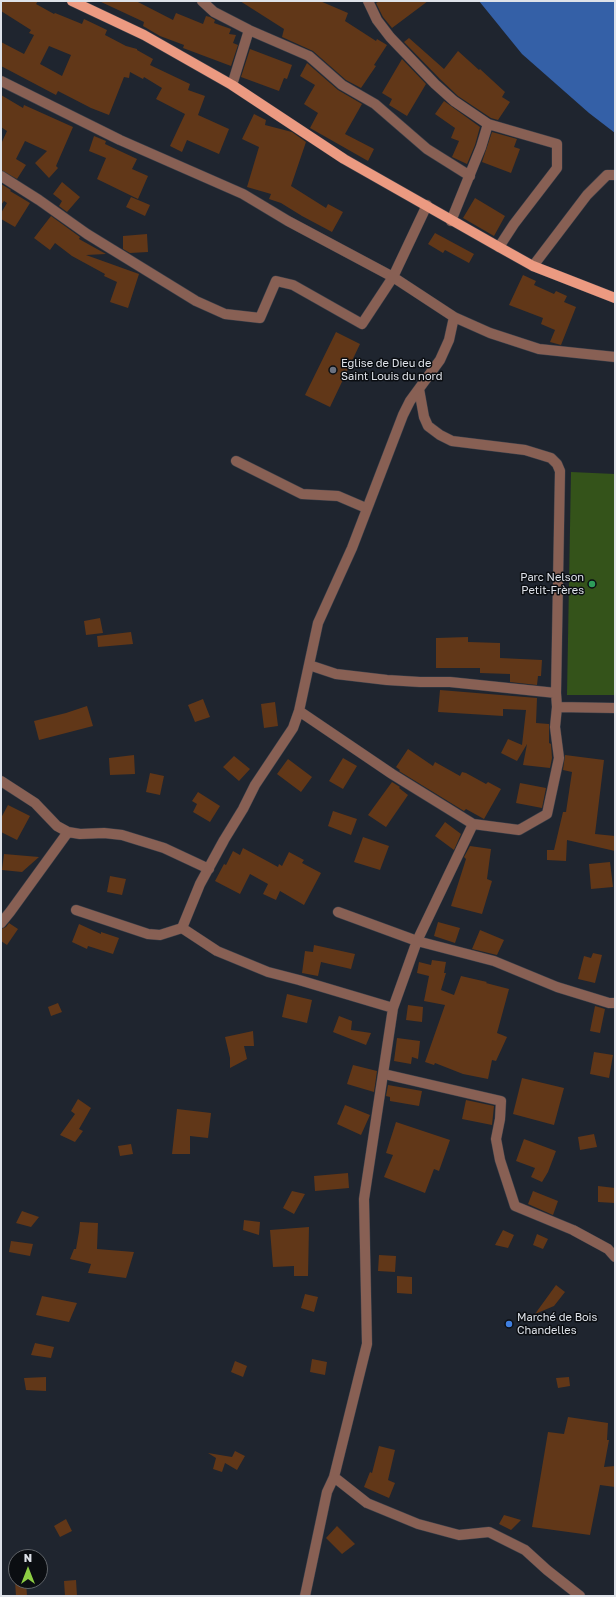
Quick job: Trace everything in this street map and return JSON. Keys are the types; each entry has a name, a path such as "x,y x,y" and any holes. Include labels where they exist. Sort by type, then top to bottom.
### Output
{"main road":[{"path":"72,1 144,35 232,85 344,159 426,205 451,221 533,266 615,298"}],"street":[{"path":"202,1 214,12 249,30 309,56 342,85 374,104 426,149 470,176"},
{"path":"368,1 377,20 390,37 435,84 454,101 488,124 557,144 557,168 514,224 499,247"},
{"path":"232,85 249,30"},
{"path":"1,81 120,140 243,194 288,221 393,277 454,317 490,333 538,348 584,355 615,357"},
{"path":"451,221 470,176 488,124"},
{"path":"533,266 587,195 607,175 615,175"},
{"path":"1,176 39,200 87,234 196,300 224,314 260,318 276,282 292,285 362,324 393,277 426,205"},
{"path":"182,928 200,884 224,840 243,809 255,785 292,728 299,711 318,624 352,548 403,414 410,401 440,360 449,340 454,317"},
{"path":"299,711 392,774 473,824 519,830 546,814 559,758 555,727 560,471 557,464 551,458 524,450 452,441 440,435 428,426 424,417 419,389"},
{"path":"236,462 302,494 338,496 366,508"},
{"path":"309,665 336,674 387,680 450,682 556,693"},
{"path":"556,707 615,708"},
{"path":"1,781 35,803 57,826 68,832 80,834 104,833 122,835 164,848 209,869"},
{"path":"305,1596 327,1492 334,1477 367,1344 364,1199 384,1074 392,1008 417,941 473,824"},
{"path":"1,922 10,912 68,832"},
{"path":"76,910 148,934 160,935 182,928"},
{"path":"338,912 417,941 494,961 557,987 608,1003 615,1003"},
{"path":"182,928 217,951 268,972 392,1008"},
{"path":"384,1074 501,1101 500,1119 496,1139 500,1160 515,1206 573,1230 608,1249 615,1257"},
{"path":"334,1477 367,1503 418,1524 459,1535 489,1532 524,1550 580,1596"}],"green space":[{"name":"Parc Nelson Petit-Frères","path":"571,472 615,474 615,695 567,695"}],"water":[{"path":"479,1 615,1 615,133 589,113 522,54"}],"building":[{"path":"1,1 38,1 36,4 54,14 55,13 82,24 84,19 107,30 105,35 126,46 137,49 153,59 150,65 190,84 188,90 205,96 198,115 229,129 219,154 187,140 182,152 170,146 185,114 156,99 162,88 144,77 143,79 130,72 129,78 124,77 109,115 91,108 58,91 56,95 1,66 1,42 24,54 34,35 29,33 31,30 1,11","holes":["49,46 71,55 62,76 40,64"]},
{"path":"99,1 136,1 173,20 176,13 203,24 206,16 210,17 215,20 214,23 231,29 229,34 236,35 233,43 238,45 231,66 183,48 184,45 160,36 143,26 144,22"},
{"path":"240,1 320,1 348,13 345,21 376,41 377,39 387,45 374,65 376,66 361,88 346,80 313,51 282,37 284,29"},
{"path":"380,1 428,1 392,28 383,17 376,3"},
{"path":"409,38 444,69 458,51 505,92 502,97 510,102 498,120 491,118 458,96 404,42"},
{"path":"250,49 292,65 287,79 284,78 279,91 241,77"},
{"path":"402,59 426,84 407,116 389,105 392,99 382,93"},
{"path":"307,63 338,90 362,104 345,134 374,149 368,161 310,128 318,113 304,104 315,85 300,76"},
{"path":"1,95 23,108 24,105 73,127 56,166 58,168 49,178 35,163 47,151 25,141 16,159 26,165 17,179 1,170 1,144 7,131 1,127"},
{"path":"444,101 480,127 475,145 467,164 452,157 459,141 451,138 455,128 435,114"},
{"path":"254,114 266,120 265,125 292,132 306,142 291,186 326,208 328,204 343,212 332,232 281,203 269,199 271,194 247,187 259,147 242,139"},
{"path":"492,132 517,139 514,147 520,149 511,173 482,162"},
{"path":"94,136 106,141 105,144 137,159 132,169 148,176 138,199 97,179 106,158 89,151"},
{"path":"62,182 80,197 67,212 59,206 62,201 53,194"},
{"path":"1,184 30,203 15,227 1,219 1,213 7,203 4,201 1,205"},
{"path":"131,197 150,205 145,216 126,207"},
{"path":"475,198 505,216 494,236 463,218"},
{"path":"51,216 80,237 79,239 106,254 86,255 139,274 128,308 110,302 117,282 104,276 105,274 72,256 55,243 50,250 34,238"},
{"path":"435,233 474,254 469,263 445,250 443,253 428,244"},
{"path":"147,234 148,252 130,253 123,249 123,236"},
{"path":"523,275 536,281 534,285 554,294 556,291 567,296 564,302 576,307 561,345 550,342 555,330 541,324 543,318 509,305"},
{"name":"Eglise de Dieu de Saint Louis du nord","path":"336,332 360,344 330,407 305,395"},
{"path":"100,618 103,633 86,635 84,621"},
{"path":"131,632 133,644 98,647 97,636"},
{"path":"468,637 468,642 500,643 500,658 542,660 541,676 538,676 537,685 510,682 510,674 480,673 480,668 436,668 436,638"},
{"path":"440,690 537,698 536,723 549,724 549,743 551,744 552,758 550,768 523,765 527,744 517,761 501,753 508,739 522,745 526,710 503,709 503,716 438,712"},
{"path":"203,699 210,717 195,722 188,705"},
{"path":"275,702 278,726 264,728 261,704"},
{"path":"87,706 93,726 39,740 34,721"},
{"path":"408,749 433,766 435,762 460,776 462,772 466,773 486,784 488,782 501,789 484,819 466,809 464,811 399,771 400,770 396,767"},
{"path":"134,755 135,774 110,775 109,758"},
{"path":"565,755 604,760 595,834 615,836 615,851 567,840 566,861 547,860 547,850 554,850 563,812 566,812 572,772 563,770"},
{"path":"234,756 250,769 239,781 223,767"},
{"path":"343,758 357,766 343,789 329,781"},
{"path":"288,759 312,777 301,792 277,774"},
{"path":"150,773 164,776 160,795 146,792"},
{"path":"392,782 408,795 386,827 368,815"},
{"path":"520,783 546,788 542,808 516,803"},
{"path":"198,792 220,806 210,822 193,812 197,804 192,801"},
{"path":"8,805 30,816 17,840 1,832 1,818"},
{"path":"333,811 357,819 351,835 328,826"},
{"path":"445,822 461,834 454,850 435,836"},
{"path":"363,837 389,846 380,870 354,862"},
{"path":"470,846 491,849 487,879 492,881 482,914 451,906 466,859 464,857"},
{"path":"243,848 278,867 279,864 282,866 289,852 304,860 302,863 321,873 304,905 280,891 276,900 263,894 268,884 250,874 240,894 215,881 224,864 226,865 233,851 240,855"},
{"path":"4,854 39,857 22,872 2,870"},
{"path":"610,862 613,887 591,889 589,864"},
{"path":"110,876 126,879 122,895 107,892"},
{"path":"438,922 460,928 455,943 434,936"},
{"path":"9,923 18,929 7,945 1,941 1,929 6,927"},
{"path":"79,924 101,934 101,932 119,938 113,954 88,946 87,949 72,942"},
{"path":"480,930 504,940 497,955 472,949"},
{"path":"314,945 355,954 351,969 321,962 318,976 302,973 305,951 313,952"},
{"path":"593,953 602,955 595,983 578,979 584,956 591,958"},
{"path":"432,960 446,962 444,973 446,973 441,990 454,995 461,976 509,989 497,1033 507,1037 496,1061 492,1060 488,1079 463,1074 435,1063 434,1065 425,1062 445,1005 424,1001 429,976 417,973 419,962 431,965"},
{"path":"287,994 312,1000 307,1023 282,1017"},
{"path":"58,1003 62,1012 51,1016 48,1007"},
{"path":"408,1005 423,1007 422,1022 406,1020"},
{"path":"595,1006 605,1009 600,1033 590,1031"},
{"path":"339,1016 352,1021 351,1030 371,1033 366,1045 333,1032"},
{"path":"253,1031 254,1046 244,1046 247,1059 230,1068 230,1058 225,1037"},
{"path":"397,1038 420,1041 418,1059 412,1057 411,1064 394,1061"},
{"path":"594,1052 613,1055 609,1078 590,1074"},
{"path":"353,1065 377,1071 374,1092 347,1084"},
{"path":"522,1078 564,1088 554,1125 513,1114"},
{"path":"388,1085 422,1091 419,1106 390,1101 390,1097 386,1096"},
{"path":"78,1099 91,1108 79,1129 83,1131 75,1142 60,1135 75,1114 71,1111"},
{"path":"466,1100 494,1106 492,1125 462,1119"},
{"path":"345,1105 370,1115 361,1135 337,1124"},
{"path":"177,1109 211,1113 208,1138 190,1136 190,1154 172,1154"},
{"path":"396,1122 450,1140 439,1171 434,1169 425,1193 384,1177 393,1155 386,1153"},
{"path":"594,1134 597,1147 580,1150 578,1137"},
{"path":"524,1139 556,1151 548,1172 542,1182 531,1177 535,1168 516,1161"},
{"path":"131,1144 133,1154 120,1156 118,1146"},
{"path":"348,1173 349,1188 315,1191 314,1176"},
{"path":"598,1186 615,1188 615,1203 598,1202"},
{"path":"292,1191 305,1194 294,1214 283,1208"},
{"path":"533,1191 558,1201 553,1215 528,1204"},
{"path":"22,1211 39,1217 31,1227 16,1223"},
{"path":"244,1220 260,1222 259,1235 243,1230"},
{"path":"80,1222 98,1223 97,1249 134,1252 126,1278 88,1273 91,1264 70,1259 74,1249 76,1249"},
{"path":"309,1227 308,1276 294,1276 294,1266 273,1267 270,1230"},
{"path":"503,1230 514,1235 508,1248 495,1245"},
{"path":"537,1234 548,1239 543,1249 533,1245"},
{"path":"11,1241 33,1244 30,1256 9,1252"},
{"path":"379,1255 396,1256 395,1272 378,1271"},
{"path":"397,1276 412,1277 412,1294 397,1293"},
{"path":"556,1285 565,1292 554,1306 535,1314"},
{"path":"305,1294 318,1297 314,1312 301,1308"},
{"path":"42,1296 77,1303 69,1322 36,1315"},
{"path":"35,1343 54,1347 51,1358 31,1355"},
{"path":"312,1359 327,1362 325,1375 310,1372"},
{"path":"235,1361 247,1366 243,1377 231,1372"},
{"path":"46,1377 46,1391 26,1390 24,1378"},
{"path":"569,1377 570,1386 558,1388 556,1378"},
{"path":"568,1417 608,1423 607,1440 609,1440 604,1467 615,1466 615,1487 600,1485 590,1535 532,1527 548,1432 564,1434"},
{"path":"379,1446 395,1450 388,1480 395,1483 389,1498 364,1487 370,1472 372,1473"},
{"path":"235,1451 245,1456 237,1470 225,1463 222,1472 213,1469 216,1458 208,1453 232,1457"},
{"path":"504,1515 521,1520 511,1530 499,1524"},
{"path":"66,1519 72,1531 60,1537 54,1526"},
{"path":"337,1526 355,1544 342,1554 326,1538"},
{"path":"76,1580 77,1596 65,1596 64,1581"},
{"path":"16,1589 27,1589 27,1596 16,1596"}],"place":[{"name":"Eglise de Dieu de Saint Louis du nord","path":"333,370"},
{"name":"Parc Nelson Petit-Frères","path":"592,584"},
{"name":"Marché de Bois Chandelles","path":"509,1324"}]}
